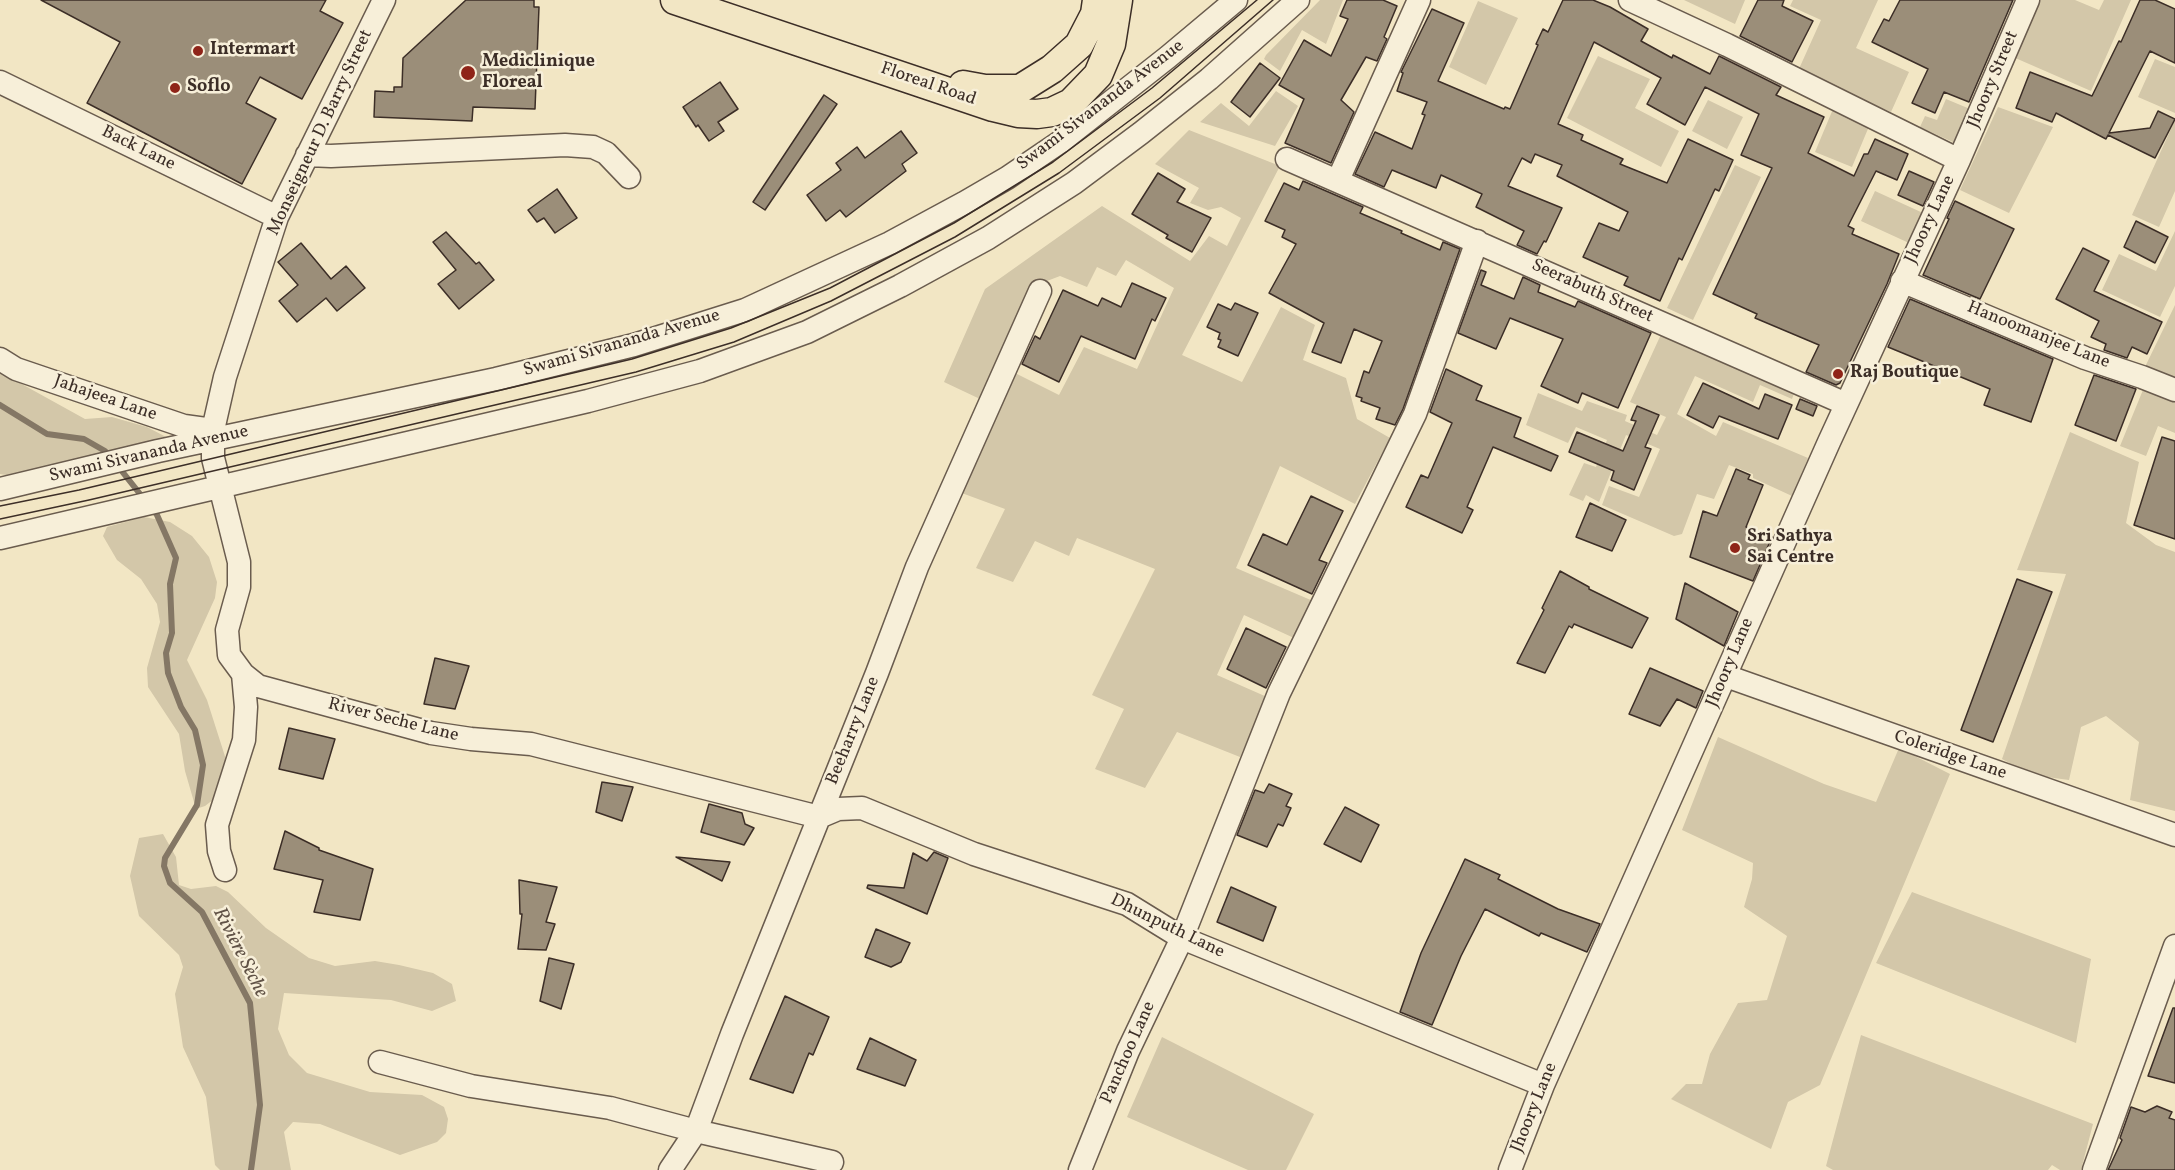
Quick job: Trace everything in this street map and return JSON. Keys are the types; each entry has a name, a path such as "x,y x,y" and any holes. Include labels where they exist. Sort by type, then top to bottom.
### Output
{"main road":[{"name":"Floreal Road","path":"675,0 993,107 1018,113 1037,114 1052,112 1071,103 1098,75 1111,44 1118,0"},
{"path":"890,72 985,89 1020,89 1052,69 1079,45 1095,14 1097,0"}],"street":[{"name":"Monseigneur D. Barry Street","path":"213,435 225,377 277,217 384,0"},
{"name":"Swami Sivananda Avenue","path":"0,489 158,451 213,435 496,379 634,345 745,310 890,243 1006,178 1060,142 1236,0"},
{"path":"0,538 107,515 588,401 700,371 807,332 900,286 988,238 1074,183 1209,79 1298,0"},
{"path":"1338,180 1419,0"},
{"path":"1630,0 1727,45 1959,160"},
{"name":"Jhoory Street","path":"1959,160 2028,0"},
{"name":"Back Lane","path":"0,82 277,217"},
{"path":"307,155 331,156 565,145 593,147 606,153 629,177"},
{"name":"Seerabuth Street","path":"1287,159 1846,404"},
{"name":"Jhoory Lane","path":"1510,1170 1543,1084 1846,404 1959,160"},
{"name":"Panchoo Lane","path":"1080,1170 1128,1051 1182,939 1279,693 1415,414 1477,241"},
{"name":"Hanoomanjee Lane","path":"1902,281 2085,358 2142,376 2175,390"},
{"name":"Beeharry Lane","path":"670,1170 696,1131 732,1034 917,567 1040,291"},
{"name":"Jahajeea Lane","path":"0,359 16,369 213,435"},
{"name":"River Seche Lane","path":"213,435 213,458 239,562 239,587 231,608 227,630 229,655 243,674 258,687 431,733 471,740 531,744 819,817"},
{"path":"225,870 219,851 217,825 244,740 246,707 243,674"},
{"name":"Coleridge Lane","path":"1726,676 2175,835"},
{"name":"Dhunputh Lane","path":"819,817 838,809 862,808 974,854 1127,904 1182,939 1543,1084"},
{"path":"2094,1170 2175,946"},
{"path":"380,1062 471,1086 610,1108 696,1131 832,1162"}],"shaded area":[{"path":"1320,0 1343,0 1326,44 1302,30 1280,71 1264,59 1266,55"},
{"path":"1684,0 1745,0 1735,24"},
{"path":"1793,0 1878,0 1856,48 1909,72 1891,112 1798,71 1821,20 1790,6"},
{"path":"2038,0 2075,0 2099,10 2104,0 2131,0 2091,91 2013,57"},
{"path":"1478,1 1518,18 1486,85 1449,67"},
{"path":"1598,56 1650,79 1635,108 1679,131 1661,167 1567,118"},
{"path":"2155,59 2175,67 2175,113 2138,97"},
{"path":"1276,91 1298,106 1275,146 1200,122 1221,103 1249,126"},
{"path":"1946,99 1970,109 1955,143 1920,127 1925,116 1937,120"},
{"path":"1708,100 1743,117 1727,149 1692,131"},
{"path":"1998,107 2053,127 2009,213 1960,190"},
{"path":"1833,109 1870,124 1852,167 1815,152"},
{"path":"2175,120 2175,191 2159,227 2132,215"},
{"path":"1189,130 1280,166 1182,355 1242,382 1281,307 1315,325 1303,360 1346,378 1357,419 1390,438 1355,504 1280,466 1236,568 1313,601 1294,638 1244,615 1217,675 1267,697 1240,757 1177,732 1145,788 1095,769 1124,709 1092,695 1155,569 1077,538 1069,556 1035,541 1013,582 976,568 1005,509 959,492 1013,372 1059,395 1084,347 1137,369 1174,288 1126,260 1116,276 1097,267 1087,287 1060,276 1034,286 980,399 944,382 985,289 1102,206 1190,261 1209,236 1227,246 1241,218 1221,207 1208,210 1190,203 1199,188 1155,164"},
{"path":"1735,165 1761,177 1693,320 1667,308"},
{"path":"1875,191 1923,213 1909,243 1861,221"},
{"path":"2175,231 2175,286 2160,317 2102,290 2119,254 2156,271"},
{"path":"2175,305 2175,381 2144,369"},
{"path":"1663,330 1796,388 1792,399 1760,385 1753,402 1695,376 1677,414 1716,436 1723,422 1808,458 1792,496 1753,478 1753,474 1729,465 1714,499 1697,494 1682,534 1674,536 1602,505 1609,486 1639,497 1660,449 1626,435 1599,502 1586,495 1583,501 1569,495 1584,463 1596,467 1607,440 1576,427 1568,443 1526,425 1538,393 1582,411 1587,401 1627,415 1625,421 1657,435 1666,417 1630,402"},
{"path":"0,372 85,419 112,417 147,427 168,438 12,476 0,474"},
{"path":"2145,385 2175,397 2175,433 2158,426 2146,456 2120,446"},
{"path":"2070,432 2139,462 2126,523 2156,545 2175,552 2175,811 2130,800 2139,742 2106,716 2081,727 2069,780 2032,775 2002,759 2066,574 2017,570"},
{"path":"144,517 170,522 192,536 209,557 217,582 215,598 187,660 207,700 230,772 227,789 205,806 196,809 185,771 179,734 148,687 147,668 160,622 157,604 141,579 117,560 103,536 107,527"},
{"path":"1718,737 1824,784 1876,802 1899,748 1950,774 1820,1085 1788,1102 1771,1149 1671,1099 1686,1084 1702,1084 1710,1054 1738,1003 1767,1000 1787,936 1744,907 1752,879 1753,863 1682,830"},
{"path":"163,834 176,857 179,885 191,889 216,886 228,892 266,928 309,958 335,966 375,961 399,965 433,973 452,984 456,1001 432,1011 391,1000 284,993 278,1029 289,1055 307,1073 370,1092 422,1095 444,1107 448,1119 446,1133 437,1142 400,1155 320,1124 293,1122 284,1132 291,1170 220,1170 215,1165 206,1097 183,1047 175,994 183,967 179,955 139,916 130,876 139,838"},
{"path":"1912,892 2091,959 2076,1043 1876,963"},
{"path":"1861,1035 2093,1124 2081,1170 2060,1170 2052,1165 2048,1170 1833,1170 1826,1166"},
{"path":"1162,1037 1314,1114 1286,1170 1248,1170 1127,1117"}],"building":[{"name":"Soflo","path":"41,0 326,0 320,11 343,23 302,99 260,77 246,103 276,119 242,184 87,103 120,42"},
{"path":"466,0 534,0 534,7 539,7 535,109 473,107 472,121 374,117 375,91 394,92 394,87 402,87 403,58"},
{"path":"1347,0 1383,0 1397,6 1384,37 1387,39 1377,61 1366,57 1341,100 1354,112 1331,163 1285,143 1304,99 1279,85 1304,40 1331,56 1348,19 1340,16"},
{"path":"1563,0 1593,0 1610,7 1648,29 1641,41 1672,58 1673,55 1710,74 1719,56 1781,87 1776,95 1824,117 1808,153 1854,176 1864,154 1868,154 1875,139 1908,154 1897,180 1876,171 1848,226 1854,229 1852,234 1899,254 1840,383 1836,385 1806,372 1819,345 1755,318 1757,314 1713,294 1772,168 1741,155 1759,114 1705,87 1685,125 1647,104 1661,78 1594,42 1558,124 1583,135 1581,140 1623,159 1620,164 1667,183 1688,139 1733,160 1719,191 1715,189 1682,260 1679,258 1660,301 1624,285 1628,277 1583,257 1599,223 1619,231 1628,212 1557,176 1562,165 1535,154 1531,163 1522,158 1508,186 1562,208 1546,242 1544,241 1537,254 1517,245 1524,231 1476,207 1482,194 1441,175 1436,188 1392,170 1384,187 1355,174 1375,132 1412,149 1425,115 1422,114 1427,102 1397,91 1403,73 1401,72 1432,9 1464,23 1438,81 1504,109 1505,107 1510,109 1543,29 1548,32"},
{"path":"1758,0 1784,0 1782,6 1813,21 1792,62 1740,36"},
{"path":"1900,0 2013,0 1969,102 1944,92 1935,113 1912,103 1928,69 1872,42 1884,19 1889,21"},
{"path":"2140,0 2155,0 2175,9 2175,63 2150,51 2109,133 2150,128 2158,111 2175,119 2155,158 2108,135 2106,139 2056,113 2052,122 2016,108 2030,72 2092,96"},
{"path":"1260,63 1280,78 1250,117 1231,102"},
{"path":"720,82 738,109 718,122 724,131 709,141 698,125 696,127 683,107"},
{"path":"824,95 837,104 765,210 753,202"},
{"path":"901,131 917,153 902,164 906,171 846,217 840,210 826,221 807,195 841,170 836,163 857,147 865,158"},
{"path":"1909,171 1934,182 1923,206 1898,195"},
{"path":"1158,173 1185,189 1177,202 1211,218 1192,252 1166,238 1168,235 1132,214"},
{"path":"1303,181 1363,207 1360,213 1440,250 1443,242 1460,249 1403,409 1395,425 1376,419 1380,408 1361,401 1362,398 1356,396 1364,371 1369,373 1382,341 1354,329 1341,363 1312,352 1324,323 1269,293 1296,244 1282,237 1285,230 1265,221 1284,183 1299,190"},
{"path":"557,189 577,218 555,233 544,218 537,222 528,210"},
{"path":"1955,201 2014,229 1980,299 1923,275"},
{"path":"2136,221 2168,237 2155,263 2124,247"},
{"path":"446,232 476,264 479,262 494,280 459,309 438,284 456,270 433,242"},
{"path":"301,243 331,279 346,266 365,288 337,311 326,298 297,322 279,301 298,285 278,262"},
{"path":"2083,248 2109,261 2094,291 2162,322 2147,354 2132,347 2127,358 2104,350 2106,344 2091,337 2099,321 2056,299"},
{"path":"1481,270 1486,272 1481,285 1514,299 1523,277 1540,285 1538,292 1575,307 1578,301 1651,333 1618,408 1582,393 1578,403 1541,386 1563,339 1510,318 1496,349 1458,333"},
{"path":"1132,283 1166,298 1155,321 1152,319 1135,359 1081,336 1059,382 1022,364 1035,336 1040,339 1063,290 1098,306 1102,298 1121,307"},
{"path":"1910,299 2053,359 2031,422 1984,405 1990,389 1888,347"},
{"path":"1235,303 1258,313 1238,356 1218,347 1221,340 1218,339 1220,333 1207,327 1218,304 1231,310"},
{"path":"1446,369 1482,386 1476,400 1521,418 1514,437 1558,456 1551,471 1493,447 1467,507 1473,510 1462,533 1406,507 1421,475 1428,478 1452,423 1430,412"},
{"path":"2094,375 2136,389 2116,441 2075,425"},
{"path":"1703,383 1759,409 1765,394 1792,405 1778,439 1719,416 1713,428 1687,415"},
{"path":"1800,399 1817,406 1813,416 1796,409"},
{"path":"1637,406 1659,415 1645,447 1651,449 1634,490 1611,480 1614,471 1569,452 1577,432 1623,451 1636,421 1631,420"},
{"path":"2162,437 2175,441 2175,539 2134,525"},
{"name":"Sri Sathya Sai Centre","path":"1736,469 1750,475 1748,479 1763,485 1746,527 1772,537 1753,581 1690,557 1703,511 1717,516"},
{"path":"1311,496 1343,511 1319,560 1327,563 1312,594 1248,565 1263,534 1287,545"},
{"path":"1590,503 1626,520 1612,551 1576,537"},
{"path":"1560,571 1589,589 1648,618 1632,648 1574,624 1572,628 1569,626 1545,673 1517,663 1544,610 1542,608"},
{"path":"2017,579 2052,592 1993,742 1961,730"},
{"path":"1685,583 1738,612 1724,646 1676,619"},
{"path":"1246,628 1286,647 1266,688 1227,669"},
{"path":"435,658 469,666 455,709 424,704"},
{"path":"1650,668 1703,691 1696,708 1677,699 1660,726 1629,714"},
{"path":"289,728 335,739 323,779 279,769"},
{"path":"602,782 633,787 622,821 596,812"},
{"path":"1269,784 1292,794 1286,806 1291,808 1283,826 1278,824 1267,847 1237,835 1255,790 1264,793"},
{"path":"709,804 742,813 745,824 754,828 744,845 701,832"},
{"path":"1345,807 1379,825 1361,862 1324,844"},
{"path":"285,831 319,850 373,869 360,920 314,912 323,880 274,869"},
{"path":"934,852 948,858 927,914 867,888 868,885 904,888 913,853 927,861"},
{"path":"676,857 730,862 722,881"},
{"path":"1465,859 1500,875 1498,879 1558,909 1600,924 1587,952 1541,933 1539,936 1485,909 1461,956 1432,1025 1400,1012 1421,953"},
{"path":"519,880 557,887 546,922 555,924 546,950 518,949 522,914 520,914"},
{"path":"1231,887 1276,907 1263,941 1217,922"},
{"path":"876,929 910,943 901,962 891,967 865,957"},
{"path":"549,958 574,964 561,1009 540,1001"},
{"path":"785,996 829,1017 813,1055 809,1053 793,1093 750,1079"},
{"path":"2173,1008 2175,1008 2175,1083 2148,1076"},
{"path":"870,1038 916,1060 905,1086 857,1069"},
{"path":"2157,1106 2172,1112 2169,1118 2175,1120 2175,1170 2108,1170 2122,1140 2120,1138 2131,1107 2145,1112"}],"waterway":[{"name":"Rivière Sèche","path":"0,405 47,434 84,439 105,451 110,458"},
{"name":"Rivière Sèche","path":"117,465 144,499"},
{"name":"Rivière Sèche","path":"151,507 157,515 176,558 170,584 172,633 166,653 168,673 181,707 195,730 203,765 197,805 165,858 164,866 170,883 202,912 250,1003 260,1105 251,1170"}],"tram line":[{"path":"0,506 79,490 632,359 731,328 830,288 954,223 1053,162 1152,88 1257,0"},
{"path":"0,519 636,372 734,342 831,301 955,237 1059,173 1160,98 1273,0"}],"place":[{"name":"Intermart","path":"198,51"},
{"name":"Mediclinique Floreal","path":"468,73"},
{"name":"Soflo","path":"175,88"},
{"name":"Raj Boutique","path":"1838,374"},
{"name":"Sri Sathya Sai Centre","path":"1735,548"}]}
